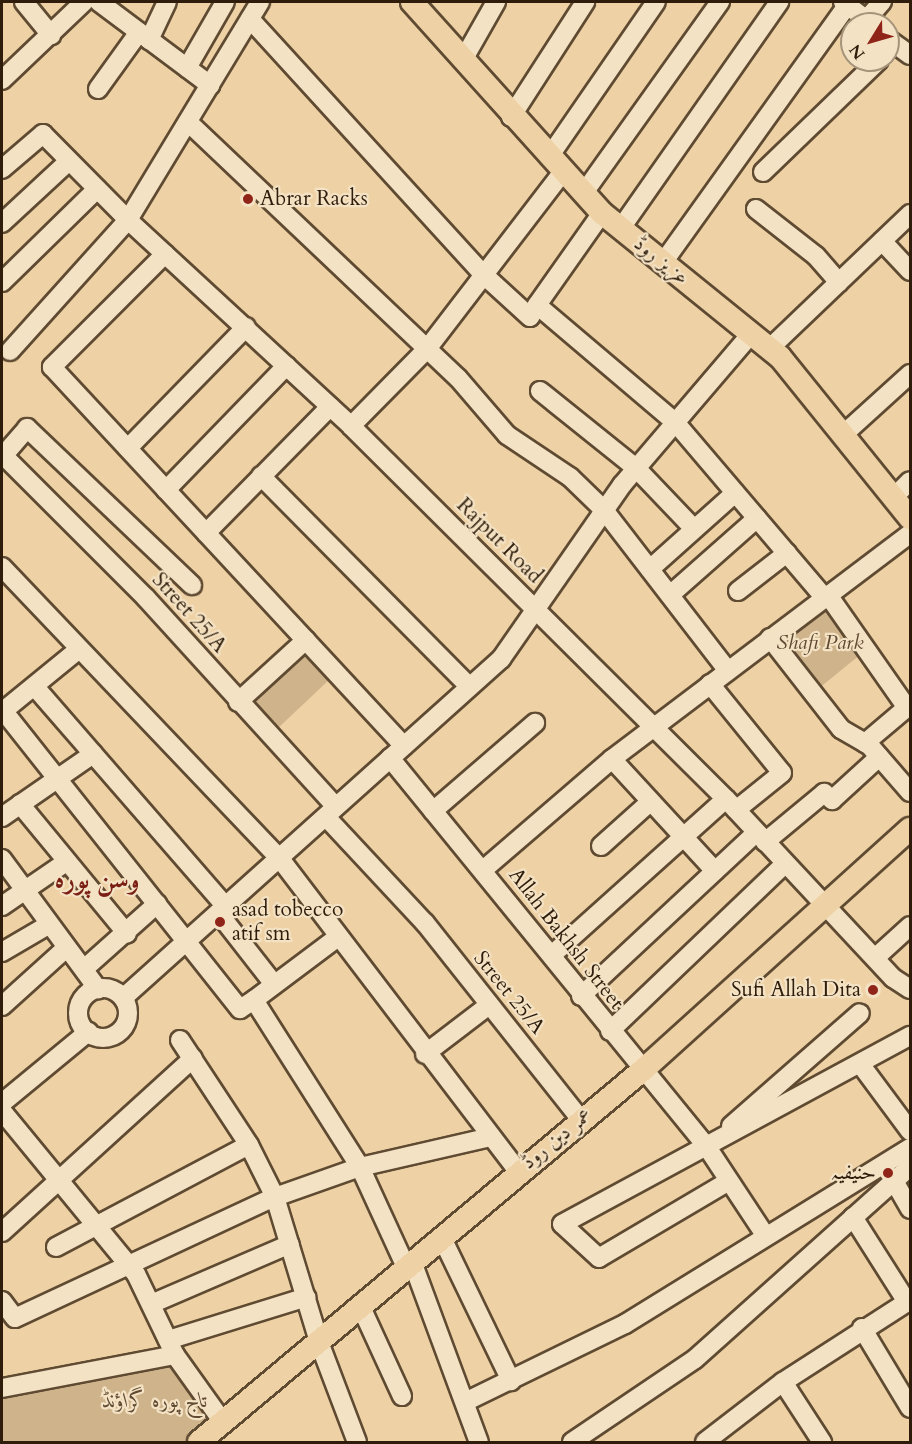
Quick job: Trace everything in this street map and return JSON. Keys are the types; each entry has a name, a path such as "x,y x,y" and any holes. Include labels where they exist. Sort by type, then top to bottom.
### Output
{"main road":[{"name":"عزیز روڈ","path":"412,2 511,117 602,213 662,264 770,348 845,433 903,488 910,518"},
{"name":"عمر دین روڈ","path":"203,1441 410,1266 518,1171 644,1069 910,830"}],"street":[{"path":"24,2 51,35"},
{"path":"2,80 84,2"},
{"path":"99,2 210,85"},
{"path":"98,89 144,36 167,2"},
{"path":"187,68 225,2"},
{"path":"10,351 128,220 260,2"},
{"path":"463,60 496,2"},
{"path":"511,117 585,2"},
{"path":"351,426 427,349 484,274 556,165 656,2"},
{"path":"583,194 720,2"},
{"path":"621,228 779,2"},
{"path":"662,264 846,2 858,12"},
{"path":"250,19 484,274 530,317 602,213"},
{"path":"762,172 866,72"},
{"path":"188,122 427,349 507,435 570,477 604,510 728,670"},
{"name":"Rajput Road","path":"2,169 43,134 128,220 351,426 731,805 875,958 910,988"},
{"path":"2,223 69,161"},
{"path":"4,274 97,189"},
{"path":"756,209 816,256 839,282"},
{"path":"770,348 910,214"},
{"path":"882,241 910,271"},
{"path":"165,254 52,367 404,746"},
{"path":"537,305 675,422 826,596 909,706 865,743"},
{"path":"128,448 246,327"},
{"path":"123,998 224,912 468,685 501,659 538,612 604,510 636,468 752,333"},
{"path":"166,490 286,366"},
{"path":"845,433 910,374"},
{"path":"540,391 636,468 694,529"},
{"path":"206,533 330,407"},
{"path":"2,455 27,428 192,585"},
{"name":"Street 25/A","path":"2,455 146,598 238,702 425,924 581,1120"},
{"path":"261,476 468,685"},
{"path":"650,569 735,493"},
{"path":"670,595 757,518"},
{"path":"483,870 612,759 910,534"},
{"path":"738,591 787,553"},
{"path":"2,567 78,650 281,860 425,1054 518,1171"},
{"path":"770,638 841,729 865,743 910,792"},
{"path":"238,702 306,640"},
{"path":"78,650 35,687 2,711 240,1009 338,937"},
{"path":"553,954 685,836 782,773 710,684"},
{"path":"35,687 224,912 274,984"},
{"path":"433,811 535,723"},
{"path":"2,817 93,754"},
{"path":"581,996 715,871 824,793 832,800 879,757"},
{"name":"Allah Bakhsh Street","path":"390,759 553,954 581,996 707,1147 765,1235"},
{"path":"612,759 715,871"},
{"path":"601,846 650,802"},
{"path":"20,804 127,934"},
{"path":"2,859 65,949 98,988 123,998 128,1011 122,1029 106,1037 88,1032"},
{"path":"2,906 66,862"},
{"path":"610,1031 785,864"},
{"path":"84,969 127,934 157,904"},
{"path":"2,952 48,925"},
{"path":"875,958 910,926"},
{"path":"2,1006 65,949"},
{"path":"88,1032 79,1010 87,994 98,988"},
{"path":"254,1000 360,1167 410,1266 467,1401 479,1443"},
{"path":"425,1054 489,1005"},
{"path":"707,1147 860,1013"},
{"path":"2,1103 88,1032"},
{"path":"729,1181 599,1258 562,1224 861,1065 910,1036"},
{"path":"180,1040 249,1145 275,1197 319,1342 357,1443"},
{"path":"2,1232 63,1180 193,1058"},
{"path":"861,1065 910,1131"},
{"path":"2,1111 63,1180 129,1265 151,1304 171,1347 224,1422"},
{"path":"2,1301 15,1318 275,1197 360,1167 490,1137"},
{"path":"56,1247 249,1145"},
{"path":"467,1401 626,1324 765,1235 910,1148"},
{"path":"572,1443 695,1359 910,1167"},
{"path":"894,1181 910,1208"},
{"path":"705,1443 783,1382 862,1328 909,1301 853,1217"},
{"path":"442,1238 511,1381"},
{"path":"151,1304 290,1244"},
{"path":"2,1388 171,1347 307,1298"},
{"path":"361,1307 402,1396"},
{"path":"862,1328 910,1408"},
{"path":"783,1382 822,1443"}],"green space":[{"name":"Shafi Park","path":"828,595 866,650 813,693 770,638"},
{"path":"303,650 330,679 277,729 250,699"},
{"name":"تاج پورہ گراؤنڈ","path":"175,1355 223,1422 197,1442 2,1442 2,1388"}],"place":[{"name":"Abrar Racks","path":"248,199"},
{"name":"asad tobecco atif sm","path":"220,922"},
{"name":"Sufi Allah Dita","path":"873,990"},
{"name":"حنیفیہ","path":"888,1173"}],"district":[{"name":"وسن پورہ","path":"97,880"}]}
